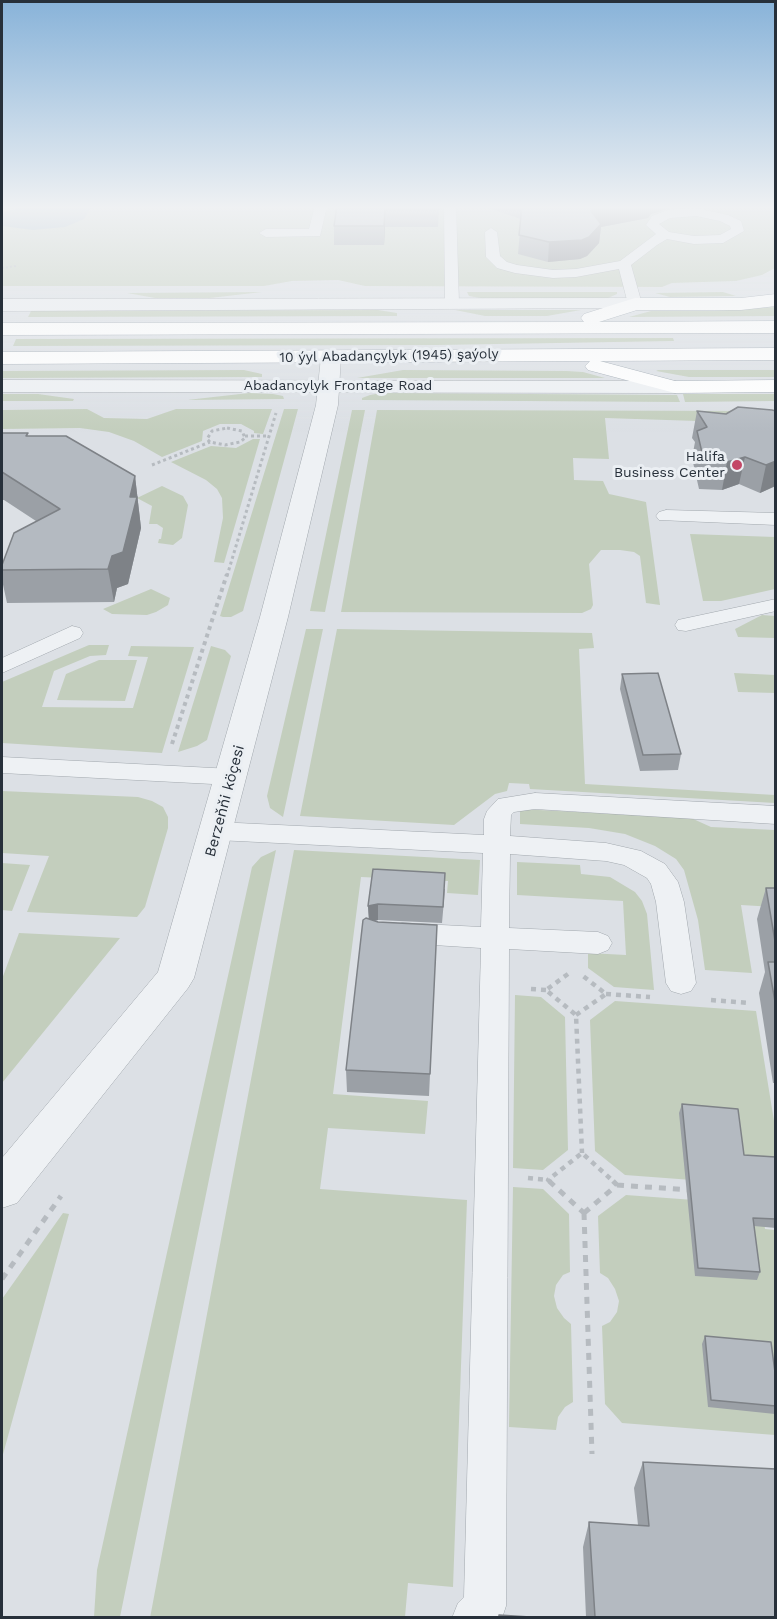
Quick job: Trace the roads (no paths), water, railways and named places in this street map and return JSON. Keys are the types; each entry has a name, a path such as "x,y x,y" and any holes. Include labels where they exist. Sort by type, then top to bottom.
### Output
{"main road":[{"path":"560,327 635,304 732,304 776,300"},
{"path":"394,304 490,327"},
{"name":"10 ýyl Abadançylyk (1945) şaýoly","path":"2,328 776,327"},
{"path":"546,354 675,387 776,386"},
{"name":"10 ýyl Abadançylyk (1945) şaýoly","path":"2,358 330,371 546,354 776,354"}],"street":[{"path":"2,305 635,304"},
{"name":"Abadancylyk Frontage Road","path":"2,386 330,371 675,387"},
{"name":"Berzeňňi köçesi","path":"2,1189 175,978 218,831 327,405 330,371"}],"lane":[{"path":"452,282 452,303"},
{"path":"629,282 635,304"},
{"path":"666,516 776,519"},
{"path":"686,625 776,605"},
{"path":"2,666 72,633"},
{"path":"2,765 232,777"},
{"path":"473,1617 485,1606 496,819 507,805 518,802 776,815"},
{"path":"218,831 497,844 606,852 632,858 656,871 664,882 670,902 681,983"},
{"path":"378,932 598,943"}],"place":[{"name":"Halifa Business Center","path":"737,465"}]}
